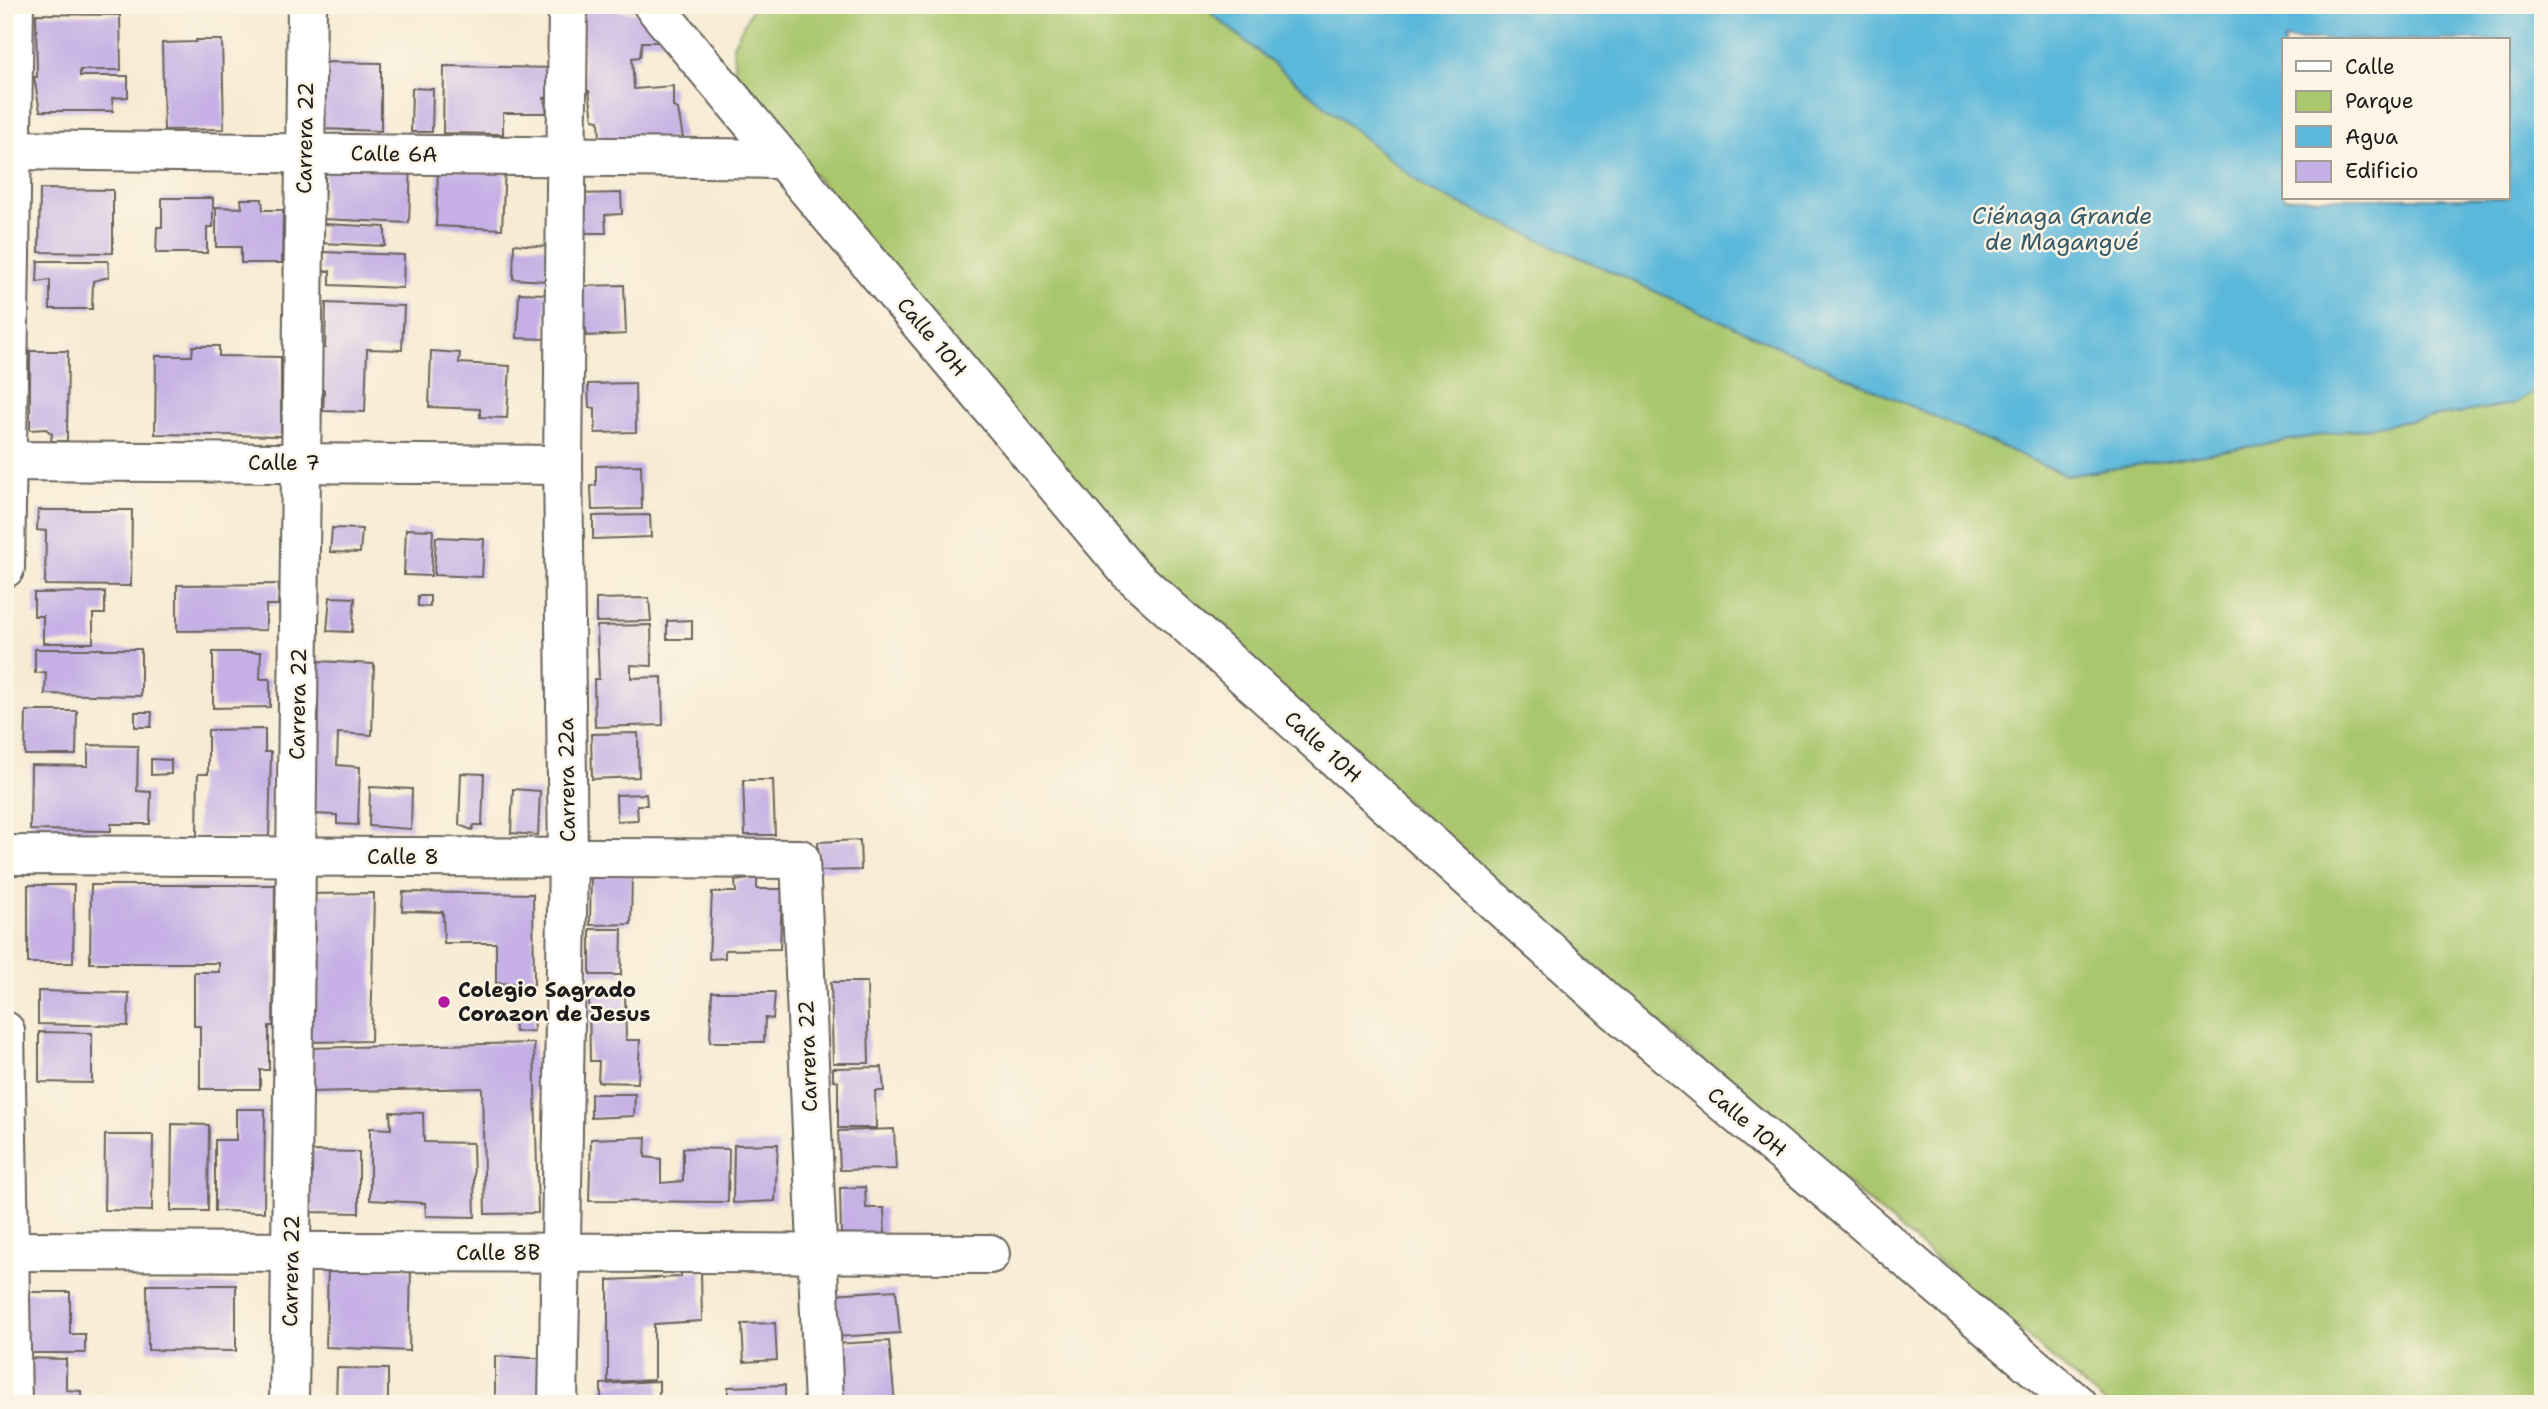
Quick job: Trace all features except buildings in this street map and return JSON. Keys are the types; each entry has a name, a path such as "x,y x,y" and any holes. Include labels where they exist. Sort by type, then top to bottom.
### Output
{"street":[{"path":"5,568 9,150 14,5"},
{"name":"Carrera 22","path":"289,1404 307,5"},
{"name":"Carrera 22a","path":"558,1404 568,858 563,465 568,5"},
{"name":"Calle 10H","path":"674,14 783,159 1129,572 1614,1009 2077,1404"},
{"name":"Calle 6A","path":"9,150 783,159"},
{"name":"Calle 7","path":"6,461 563,465"},
{"name":"Calle 8","path":"5,855 800,859"},
{"name":"Carrera 22","path":"800,859 824,1404"},
{"path":"5,1031 12,1404"},
{"name":"Calle 8B","path":"8,1251 990,1254"}],"green space":[{"path":"754,5 1201,5 1427,189 2067,476 2513,404 2543,386 2543,1404 2106,1404 1627,996 1139,565 735,80 733,45"}],"water":[{"name":"Ciénaga Grande de Magangué","path":"1201,5 2543,5 2543,386 2513,404 2067,476 1427,189"}],"place":[{"name":"Colegio Sagrado Corazon de Jesus","path":"444,1002"}]}
